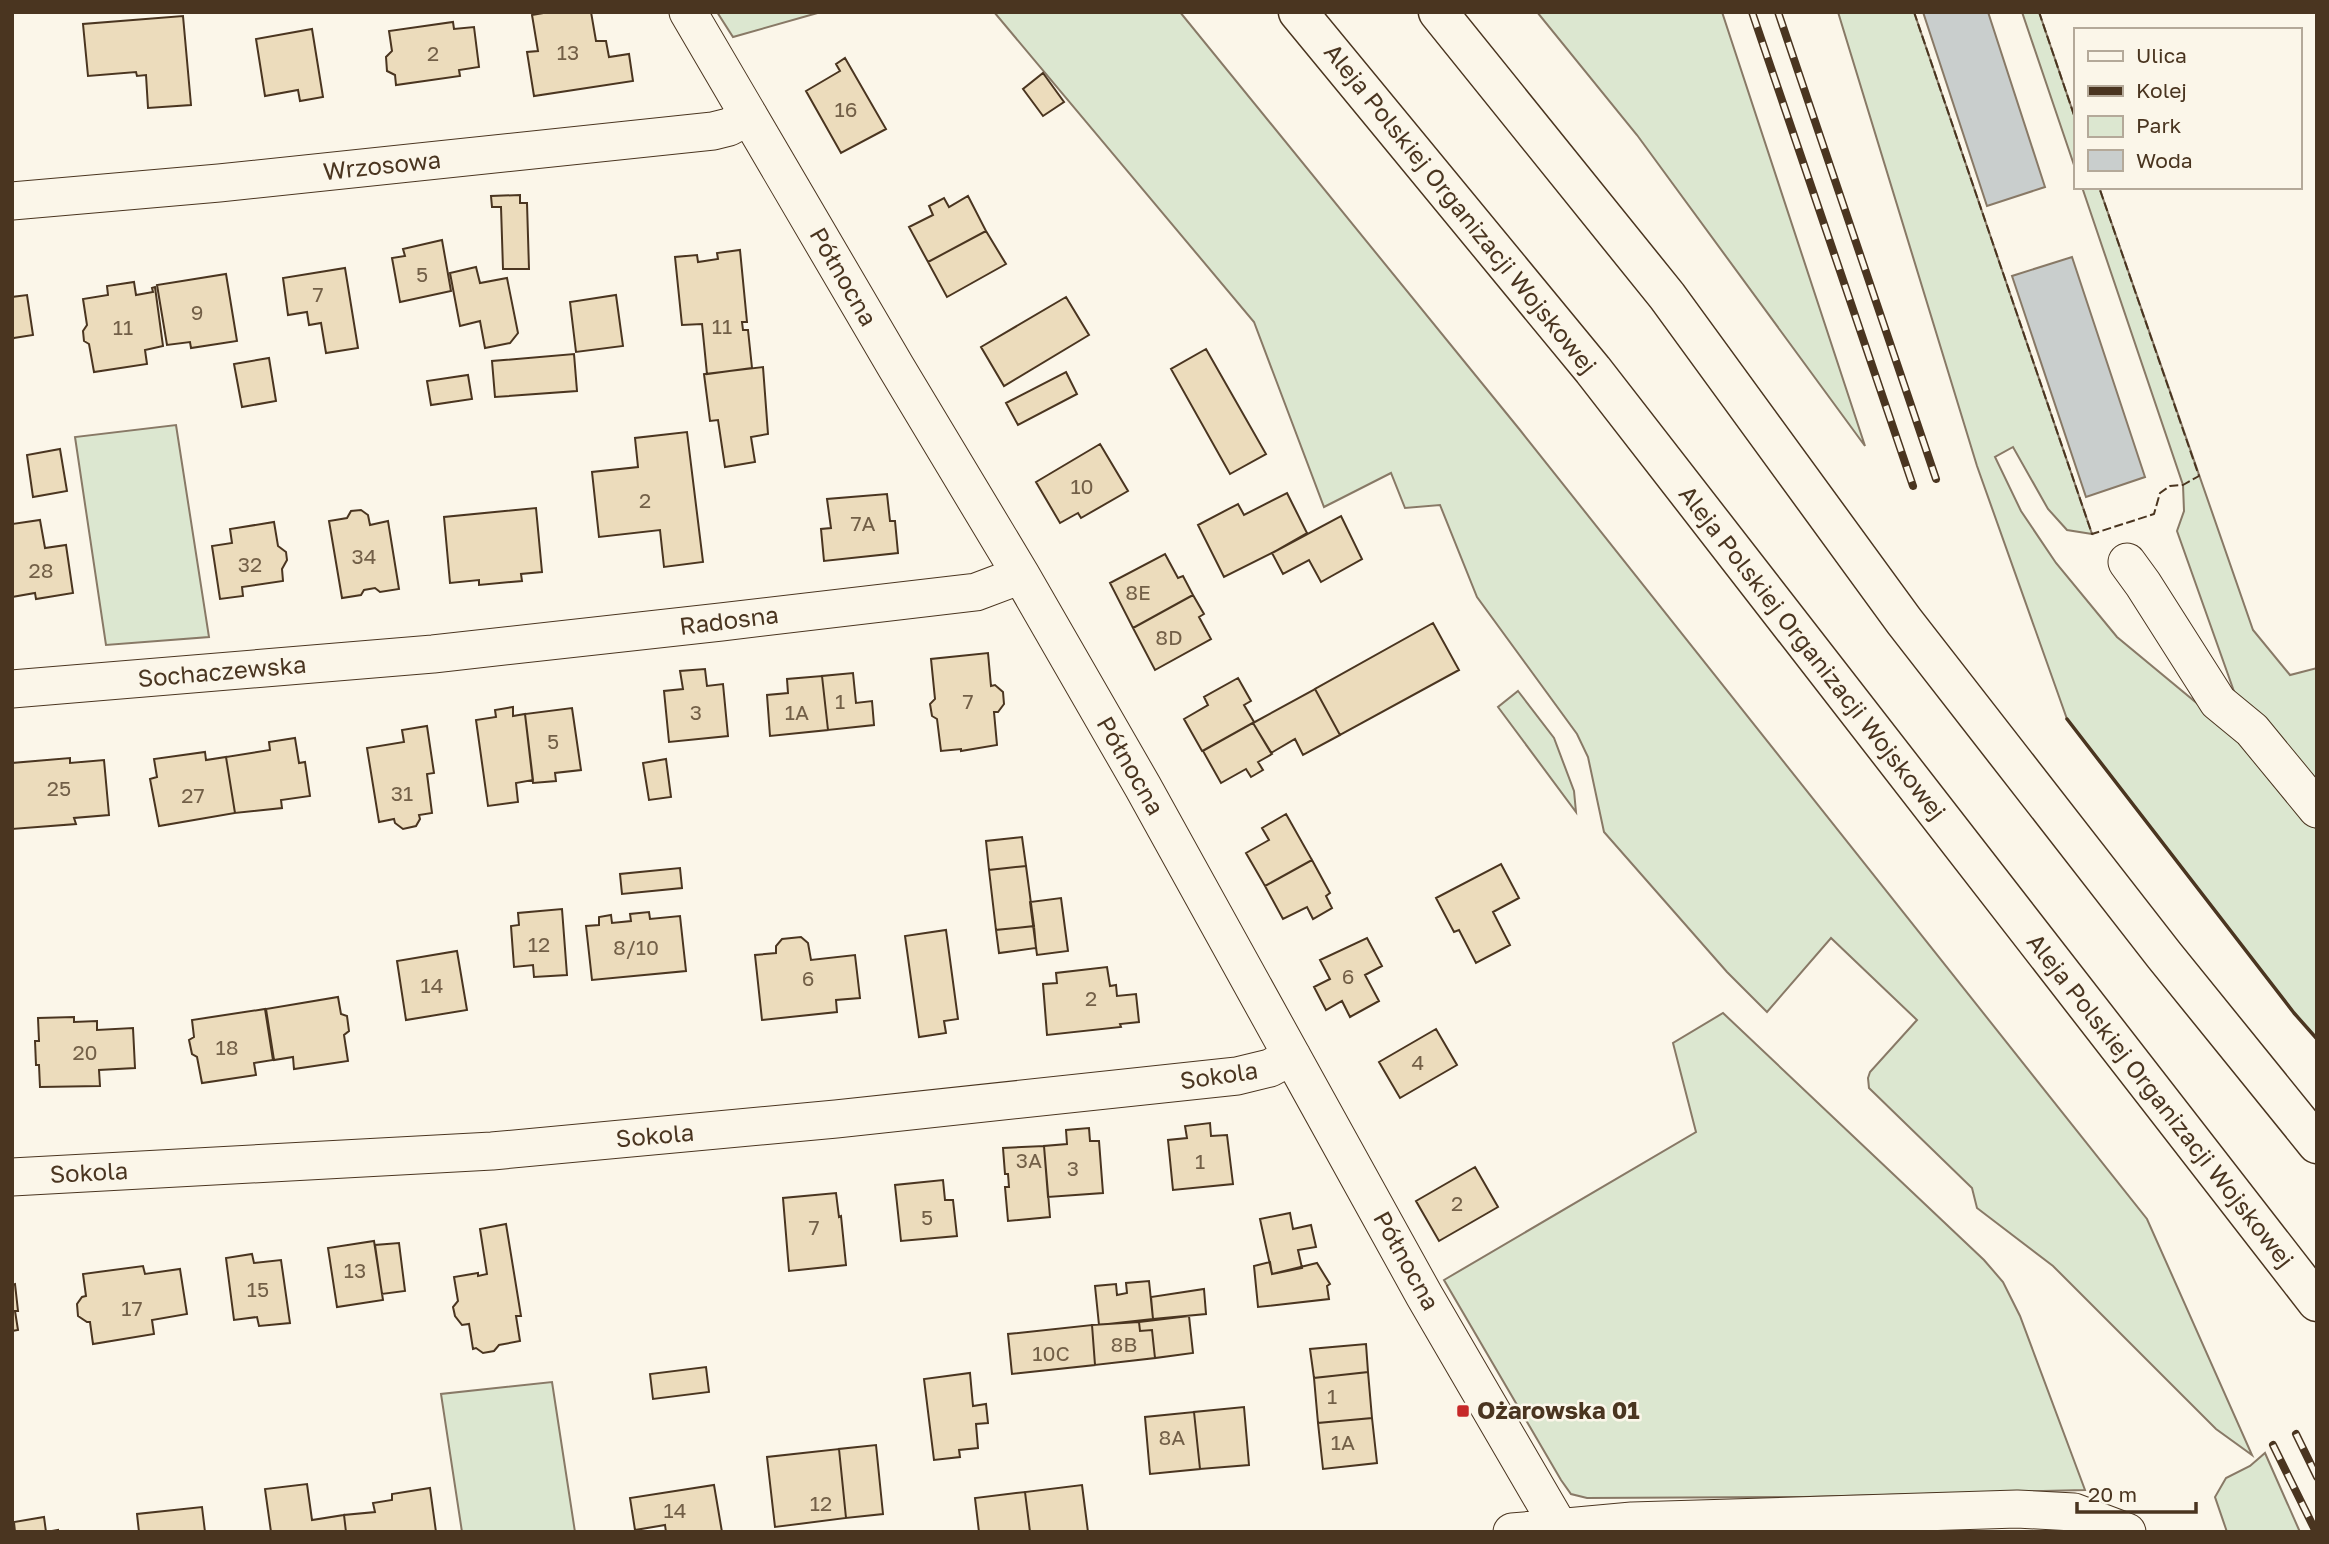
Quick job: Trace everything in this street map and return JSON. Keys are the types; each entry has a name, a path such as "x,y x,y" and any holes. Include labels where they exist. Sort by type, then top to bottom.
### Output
{"highway":[{"name":"Aleja Polskiej Organizacji Wojskowej","path":"1298,12 1593,370 2317,1301"},
{"path":"1438,12 1667,296 1904,621 2164,955 2317,1144"}],"street":[{"name":"Północna","path":"688,12 1021,575 1143,787 1424,1295 1560,1529"},
{"name":"Wrzosowa","path":"12,201 713,131 729,127 749,116"},
{"path":"2127,562 2218,702 2252,730 2317,809"},
{"name":"Radosna","path":"433,654 976,592 1021,575"},
{"name":"Sochaczewska","path":"12,689 433,654"},
{"name":"Sokola","path":"12,1177 492,1151 836,1119 1237,1076 1270,1068 1292,1056"},
{"path":"1511,1532 1632,1521 2017,1509 2074,1512 2127,1532"}],"green space":[{"path":"717,12 821,12 733,37"},
{"path":"994,12 1180,12 1520,430 2147,1219 2252,1455 2216,1429 2053,1266 1977,1208 1972,1188 1869,1088 1870,1072 1917,1020 1831,938 1767,1012 1727,972 1604,832 1588,757 1577,734 1477,597 1440,505 1405,508 1391,473 1324,507 1254,322"},
{"path":"1537,12 1722,12 1865,446 1637,135"},
{"path":"1838,12 1914,12 2092,534 2067,530 2048,509 2013,447 1995,457 2021,511 2056,563 2117,637 2257,753 2317,830 2317,1039 2294,1013 2067,719 1977,466"},
{"path":"2022,12 2039,12 2074,115 2074,165"},
{"path":"2083,189 2100,189 2253,630 2290,675 2317,668 2317,789 2236,697 2177,531 2184,511 2183,485"},
{"path":"176,425 209,637 106,645 75,437"},
{"path":"1518,691 1554,738 1574,791 1576,812 1498,707"},
{"path":"1723,1013 1984,1260 2003,1282 2020,1316 2085,1490 1804,1497 1587,1498 1571,1494 1444,1280 1696,1132 1673,1043"},
{"path":"552,1382 575,1532 462,1532 441,1394"},
{"path":"2265,1453 2300,1532 2227,1532 2215,1497 2226,1478 2250,1466"}],"water":[{"path":"1923,12 1988,12 2045,187 1987,206"},
{"path":"2072,257 2145,477 2086,497 2012,276"}],"building":[{"path":"549,12 591,12 596,41 606,41 609,57 629,54 633,81 534,96 527,52 538,51 532,15"},
{"path":"183,16 191,105 148,108 146,75 137,76 136,72 88,76 83,24"},
{"path":"453,22 454,29 474,27 479,67 459,70 460,76 396,85 395,75 387,71 386,57 392,51 389,31"},
{"path":"312,29 323,97 300,101 298,90 265,96 256,39"},
{"path":"845,58 886,129 841,153 806,91 840,71 836,64"},
{"path":"1043,73 1064,102 1043,116 1023,89"},
{"path":"520,195 520,203 527,203 529,269 503,269 501,207 492,207 491,196"},
{"path":"968,196 986,231 928,262 909,227 933,215 929,206 944,198 949,207"},
{"path":"986,231 1006,264 947,297 928,262"},
{"path":"442,240 451,291 400,302 392,258 405,256 403,249"},
{"path":"740,250 747,322 742,322 743,330 748,330 752,368 707,374 702,324 682,325 675,257 697,255 698,262 718,259 717,253"},
{"path":"476,267 480,283 507,278 518,333 510,343 485,348 480,321 460,326 450,273"},
{"path":"345,268 358,348 326,353 321,323 309,325 307,312 288,315 283,278"},
{"path":"226,274 237,341 191,348 190,342 167,345 157,285"},
{"path":"134,282 136,295 153,292 152,288 155,287 163,346 145,350 147,364 94,372 89,344 84,341 83,331 87,325 83,299 108,295 107,286"},
{"path":"27,295 33,335 12,340 12,297"},
{"path":"616,295 623,346 576,352 570,302"},
{"path":"1066,297 1089,335 1004,386 981,347"},
{"path":"1206,349 1266,454 1230,474 1171,369"},
{"path":"574,354 577,391 495,397 492,361"},
{"path":"269,358 276,401 242,407 234,364"},
{"path":"763,367 768,434 751,437 755,462 725,467 718,420 710,421 704,374"},
{"path":"1066,372 1077,394 1018,425 1006,403"},
{"path":"468,375 472,399 431,405 427,381"},
{"path":"687,432 703,562 664,567 660,530 599,537 592,472 638,467 635,438"},
{"path":"1100,444 1128,491 1081,518 1078,513 1060,523 1036,482"},
{"path":"60,449 67,491 33,497 27,455"},
{"path":"1287,493 1307,533 1224,577 1198,525 1238,504 1244,515"},
{"path":"887,494 890,521 895,521 898,553 824,561 821,529 831,528 827,499"},
{"path":"536,508 542,572 521,574 522,581 479,585 479,580 450,583 444,517"},
{"path":"361,510 368,515 370,525 388,521 399,589 380,592 375,588 364,590 361,595 342,598 329,521 347,518 351,511"},
{"path":"1341,516 1362,559 1321,582 1309,560 1283,574 1272,553"},
{"path":"40,520 45,548 66,545 73,593 36,599 35,593 12,597 12,524"},
{"path":"274,522 278,546 286,552 287,560 282,569 283,581 242,587 243,596 220,599 212,546 232,543 230,529"},
{"path":"1165,554 1178,578 1183,576 1193,595 1133,628 1110,583"},
{"path":"1193,595 1204,614 1199,617 1211,639 1155,670 1133,628"},
{"path":"1433,623 1459,670 1340,735 1315,689"},
{"path":"988,653 991,686 995,685 1003,692 1004,704 998,712 994,712 997,745 961,751 941,751 937,719 932,716 930,704 935,699 931,659"},
{"path":"705,669 707,686 723,684 728,736 669,742 664,691 683,689 680,671"},
{"path":"853,673 856,703 872,701 874,725 828,730 822,676"},
{"path":"822,676 828,730 770,736 767,695 788,693 787,679"},
{"path":"1238,678 1251,701 1244,705 1254,722 1202,751 1184,719 1208,705 1204,697"},
{"path":"1315,689 1340,735 1303,755 1295,739 1271,753 1253,723"},
{"path":"513,707 513,716 525,714 533,780 516,783 518,802 488,806 476,720 496,717 495,710"},
{"path":"572,708 581,770 555,773 556,781 533,783 525,714"},
{"path":"1253,723 1272,754 1258,762 1263,770 1251,777 1246,769 1221,783 1203,751"},
{"path":"427,726 434,773 427,774 432,813 419,815 416,826 403,829 394,819 379,822 367,748 404,742 402,730"},
{"path":"295,738 299,763 305,762 310,796 281,800 282,808 235,813 226,757 270,750 269,742"},
{"path":"205,752 206,760 226,757 235,813 159,826 150,779 157,777 154,759"},
{"path":"70,758 70,763 104,760 109,815 74,818 76,824 12,829 12,763"},
{"path":"666,759 671,797 649,800 643,763"},
{"path":"1286,814 1312,860 1265,886 1246,853 1269,840 1262,828"},
{"path":"1022,837 1026,866 989,870 986,841"},
{"path":"1312,860 1330,893 1326,896 1332,908 1313,919 1307,907 1283,919 1265,886"},
{"path":"1501,864 1519,898 1493,912 1510,945 1476,963 1459,930 1454,932 1436,898"},
{"path":"1026,866 1034,926 996,930 989,870"},
{"path":"680,868 682,888 622,894 620,874"},
{"path":"1061,898 1068,951 1037,955 1030,902"},
{"path":"562,909 567,975 534,977 533,965 514,967 511,926 519,925 518,913"},
{"path":"649,912 650,919 680,916 686,971 592,980 586,926 599,925 599,917 611,915 612,923 631,921 630,914"},
{"path":"1034,926 1036,948 999,953 996,930"},
{"path":"946,930 958,1019 944,1021 946,1033 919,1037 905,936"},
{"path":"801,937 808,943 811,960 855,955 860,998 836,1000 837,1012 762,1020 755,955 776,953 776,946 782,939"},
{"path":"1367,938 1382,966 1365,975 1379,1001 1350,1017 1342,1001 1326,1010 1314,987 1330,979 1320,960"},
{"path":"457,951 467,1010 406,1020 397,961"},
{"path":"1107,967 1110,986 1116,985 1117,996 1136,994 1139,1022 1120,1024 1121,1027 1047,1035 1043,984 1057,983 1056,973"},
{"path":"338,997 341,1014 347,1016 349,1031 344,1035 348,1061 294,1069 293,1057 274,1060 266,1009"},
{"path":"265,1009 273,1060 254,1063 256,1075 202,1083 197,1057 192,1054 189,1040 194,1037 192,1020"},
{"path":"74,1017 74,1022 97,1021 97,1030 133,1028 135,1068 99,1070 100,1086 40,1087 35,1041 39,1041 38,1018"},
{"path":"1436,1029 1457,1065 1400,1098 1379,1062"},
{"path":"1210,1123 1211,1136 1227,1135 1233,1184 1173,1190 1168,1140 1187,1138 1185,1126"},
{"path":"1089,1128 1090,1141 1099,1141 1103,1193 1048,1197 1044,1146 1067,1144 1066,1130"},
{"path":"1044,1146 1050,1217 1008,1221 1005,1187 1009,1187 1003,1148"},
{"path":"1475,1167 1498,1207 1439,1241 1416,1201"},
{"path":"943,1180 945,1200 953,1200 957,1236 901,1241 895,1185"},
{"path":"836,1193 846,1265 789,1271 783,1198"},
{"path":"1290,1213 1293,1229 1311,1225 1316,1247 1298,1250 1302,1268 1272,1274 1260,1219"},
{"path":"506,1224 521,1316 516,1316 520,1341 499,1345 494,1351 483,1353 473,1349 469,1324 462,1325 455,1316 453,1307 458,1301 454,1277 487,1274 480,1229"},
{"path":"374,1241 383,1300 337,1307 328,1248"},
{"path":"399,1243 405,1291 382,1294 375,1245"},
{"path":"252,1254 254,1263 281,1260 290,1323 259,1326 257,1317 234,1320 226,1258"},
{"path":"1270,1262 1272,1274 1317,1263 1330,1284 1327,1286 1329,1299 1258,1307 1254,1266"},
{"path":"143,1266 145,1274 180,1269 187,1314 152,1320 154,1334 93,1344 90,1322 78,1316 77,1304 86,1296 83,1274"},
{"path":"1149,1281 1153,1319 1099,1325 1095,1286 1116,1284 1117,1295 1127,1293 1126,1283"},
{"path":"15,1284 18,1330 12,1331 12,1285"},
{"path":"1204,1289 1206,1314 1153,1319 1151,1297"},
{"path":"1189,1316 1193,1353 1155,1358 1152,1330 1140,1331 1139,1322"},
{"path":"1139,1322 1140,1331 1152,1330 1155,1358 1095,1365 1092,1325"},
{"path":"1092,1325 1095,1365 1012,1374 1008,1334"},
{"path":"1366,1344 1368,1372 1314,1378 1310,1349"},
{"path":"706,1367 709,1392 653,1399 650,1374"},
{"path":"1368,1372 1372,1418 1318,1423 1314,1378"},
{"path":"970,1373 973,1406 986,1404 988,1423 976,1424 978,1448 959,1450 960,1457 934,1460 924,1379"},
{"path":"1244,1407 1249,1465 1200,1469 1194,1412"},
{"path":"1194,1412 1200,1469 1150,1474 1145,1417"},
{"path":"1372,1418 1377,1463 1323,1469 1318,1423"},
{"path":"876,1445 883,1514 846,1518 839,1449"},
{"path":"839,1449 846,1518 775,1527 767,1457"},
{"path":"307,1484 312,1520 344,1515 346,1532 271,1532 265,1489"},
{"path":"714,1485 722,1532 666,1532 665,1525 635,1530 630,1498"},
{"path":"1082,1485 1088,1532 1030,1532 1025,1492"},
{"path":"430,1488 436,1532 346,1532 344,1515 375,1512 373,1503 392,1500 392,1494"},
{"path":"1025,1492 1030,1532 979,1532 975,1498"},
{"path":"202,1507 205,1532 139,1532 137,1514"},
{"path":"44,1517 46,1532 15,1532 14,1522"}],"railway":[{"path":"1752,12 1913,486"},
{"path":"1778,12 1936,479"},
{"path":"2296,1434 2317,1477"},
{"path":"2273,1445 2316,1532"}],"fence":[{"path":"1914,12 2092,534 2154,514 2160,493 2170,486 2183,485 2199,476 2100,189"},
{"path":"2039,12 2074,115"}],"wall":[{"path":"2067,719 2294,1013 2317,1039"}],"place":[{"name":"Ożarowska 01","path":"1463,1411"}]}
